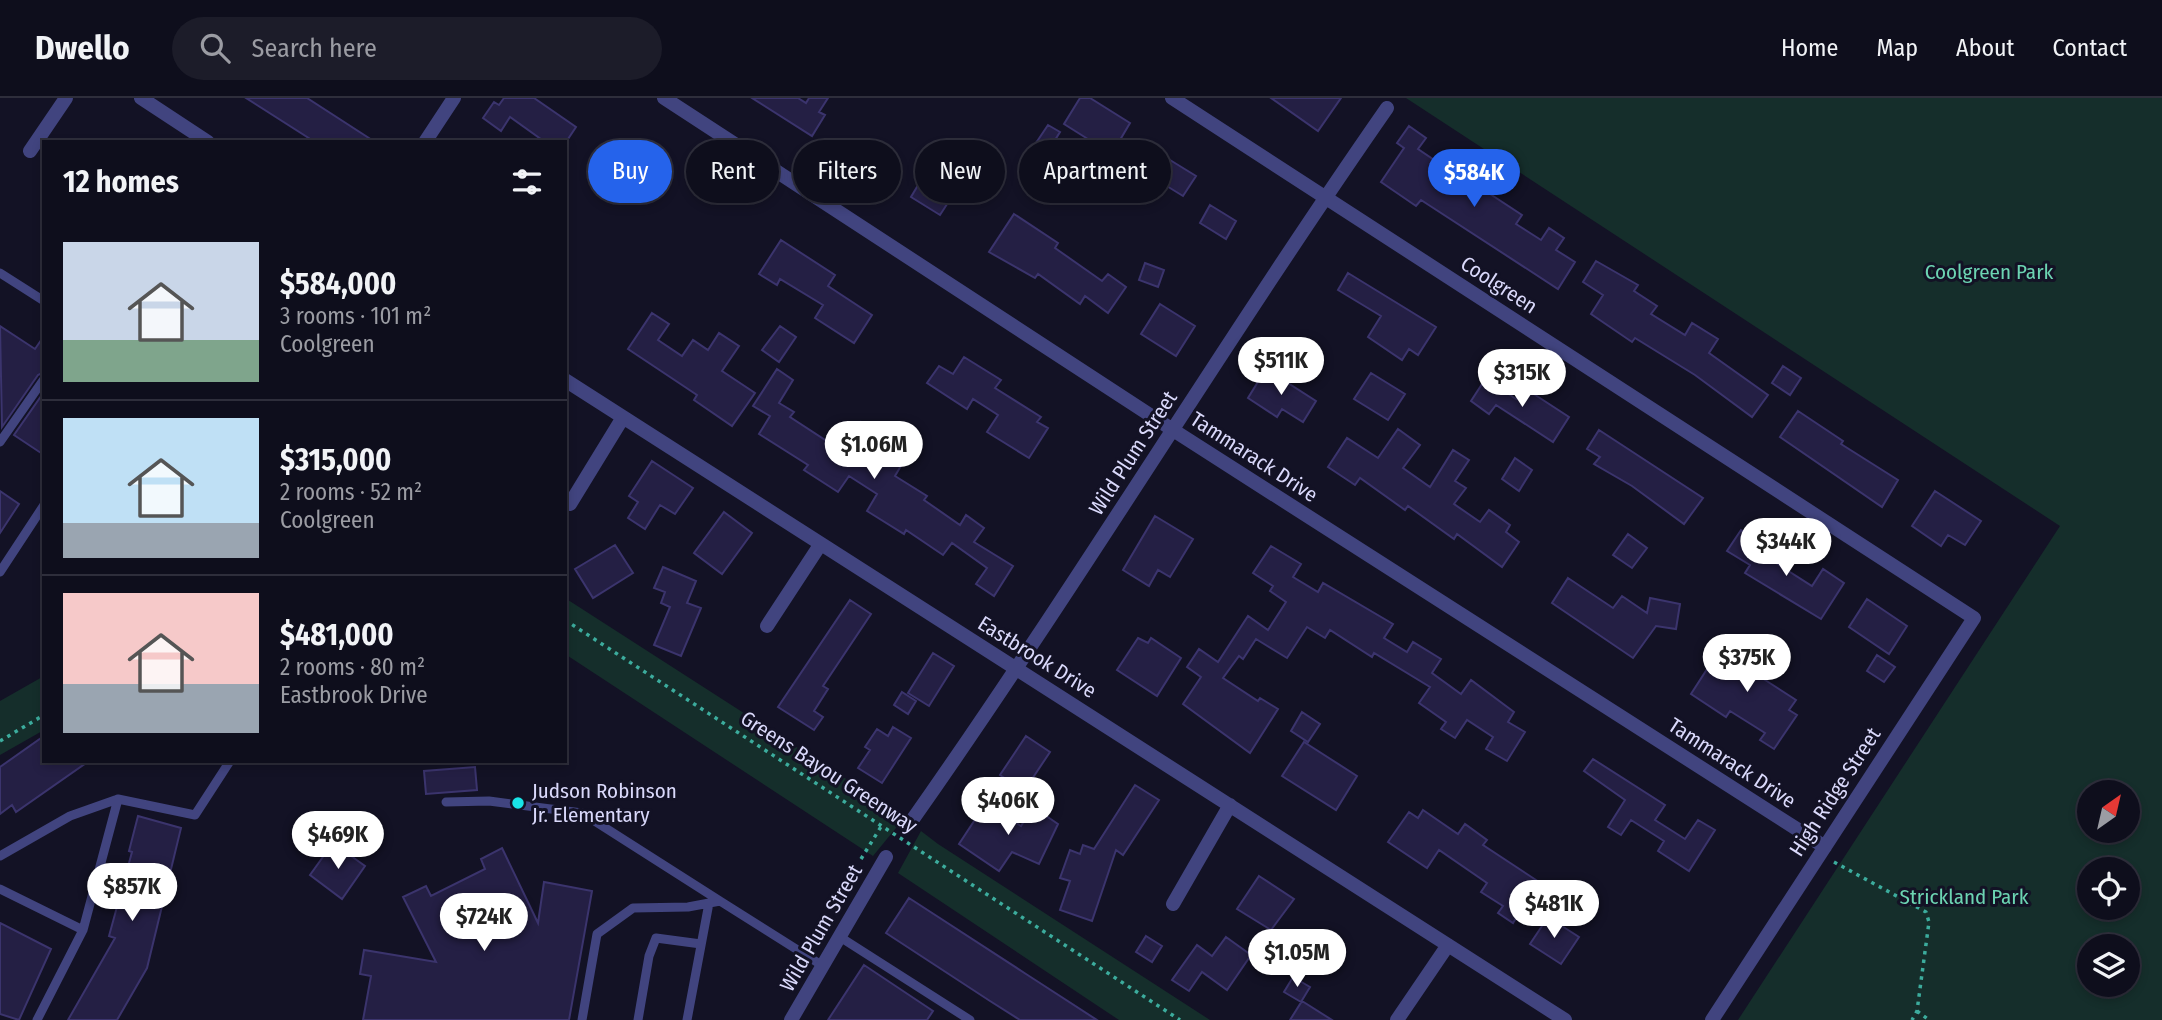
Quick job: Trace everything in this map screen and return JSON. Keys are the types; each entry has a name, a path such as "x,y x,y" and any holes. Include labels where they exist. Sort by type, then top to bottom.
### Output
{"street":[{"path":"30,151 66,98"},
{"path":"141,98 205,140"},
{"path":"426,140 454,98"},
{"name":"Tammarack Drive","path":"664,98 1823,850"},
{"name":"Coolgreen","path":"1171,98 1944,598"},
{"name":"Wild Plum Street","path":"914,819 1018,669 1325,198 1387,108"},
{"name":"Eastbrook Drive","path":"567,381 1565,1020"},
{"path":"570,504 622,419"},
{"path":"767,626 820,545"},
{"name":"High Ridge Street","path":"1712,1020 1974,618 1944,598"},
{"path":"1173,904 1230,805"},
{"name":"Wild Plum Street","path":"791,1020 886,858"},
{"path":"1397,1020 1448,945"}],"lane":[{"path":"0,273 42,300"},
{"path":"0,442 42,382"},
{"path":"0,572 42,508"},
{"path":"0,856 70,816 118,799 195,816 229,763"},
{"path":"37,1020 83,930 118,799"},
{"path":"446,803 489,801 582,813 822,966"},
{"path":"0,889 83,930"},
{"path":"582,1020 597,934 633,908 688,907 720,901"},
{"path":"687,1020 709,903"},
{"path":"840,937 970,1020"},
{"path":"638,1020 649,956 656,938 701,944"}],"path":[{"name":"Greens Bayou Greenway","path":"567,621 1180,1020"},
{"path":"0,741 42,716"},
{"path":"886,858 914,819"},
{"path":"861,859 882,825"},
{"path":"1823,850 1863,880 1926,912 1929,922 1917,1011 1912,1020"},
{"path":"1917,1011 1929,1020"}],"green space":[{"name":"Coolgreen Park","path":"1406,98 2162,98 2162,1020 1738,1020 2060,526"},
{"path":"567,599 905,817 873,856 567,655"},
{"path":"42,677 42,731 0,755 0,701"},
{"path":"921,831 1210,1020 1119,1020 898,873"}],"building":[{"path":"246,98 307,98 372,140 312,140"},
{"path":"504,98 534,98 576,127 567,140 542,140 510,117 501,131 483,118 494,102 499,105"},
{"path":"752,98 798,98 806,103 809,98 828,98 819,112 825,115 812,136"},
{"path":"1080,98 1090,98 1130,123 1120,140 1089,140 1064,124"},
{"path":"1271,98 1341,98 1318,131"},
{"path":"1048,125 1060,132 1055,140 1038,140"},
{"path":"1409,126 1426,138 1418,149 1458,176 1465,164 1485,177 1478,186 1522,215 1516,224 1541,240 1549,228 1564,238 1556,250 1575,262 1558,289 1421,200 1416,206 1381,182 1404,148 1397,143"},
{"path":"1171,161 1196,176 1183,196 1171,189"},
{"path":"921,203 948,203 940,215"},
{"path":"1210,205 1236,221 1226,239 1200,223"},
{"path":"1014,214 1058,243 1055,248 1102,281 1108,274 1126,287 1108,313 1085,296 1080,304 1038,274 1035,278 989,252"},
{"path":"781,240 835,275 828,286 872,315 854,343 815,318 823,305 780,279 777,285 759,274"},
{"path":"1596,261 1638,285 1634,291 1657,306 1651,314 1685,335 1692,323 1718,339 1709,353 1768,395 1752,417 1695,375 1635,338 1632,342 1591,314 1603,295 1583,282"},
{"path":"1145,263 1164,270 1158,287 1139,280"},
{"path":"1348,273 1436,327 1418,355 1409,349 1402,360 1368,337 1381,316 1338,290"},
{"path":"1160,304 1195,326 1176,356 1141,334"},
{"path":"652,313 669,324 658,340 682,356 693,340 708,350 719,333 739,346 722,371 755,393 732,426 694,400 697,395 628,349"},
{"path":"0,326 35,349 42,339 42,373 2,427"},
{"path":"780,326 796,337 779,362 762,350"},
{"path":"964,357 1001,380 995,388 1041,417 1037,422 1048,428 1029,458 987,432 998,415 973,399 967,409 927,383 939,366 953,374"},
{"path":"1783,366 1801,378 1790,395 1772,383"},
{"path":"777,369 793,380 779,403 794,412 790,417 833,445 841,432 851,438 861,422 888,440 881,451 902,464 895,476 927,496 924,500 960,525 966,515 984,528 974,542 1013,566 994,596 976,584 987,568 952,543 943,555 906,530 904,534 867,511 877,494 849,476 838,492 804,470 808,465 759,434 770,416 753,406"},
{"path":"1266,369 1316,401 1303,422 1282,409 1277,417 1248,398"},
{"path":"1371,373 1405,394 1388,420 1354,399"},
{"path":"1486,378 1516,399 1523,387 1569,417 1553,442 1496,405 1489,414 1471,401"},
{"path":"42,395 42,454 14,435"},
{"path":"1798,411 1843,441 1841,444 1898,480 1882,507 1780,437"},
{"path":"1398,429 1420,445 1403,468 1430,487 1453,450 1469,460 1455,481 1466,488 1454,504 1480,522 1489,510 1510,525 1506,532 1519,542 1502,567 1457,534 1454,539 1408,506 1405,510 1360,478 1355,485 1328,467 1347,438 1378,458"},
{"path":"1599,430 1703,498 1684,524 1632,486 1594,464 1600,457 1587,449"},
{"path":"1515,458 1532,470 1519,491 1502,479"},
{"path":"652,461 693,488 675,514 660,505 645,529 628,518 638,502 629,496"},
{"path":"0,491 19,504 0,533"},
{"path":"1935,491 1981,521 1965,545 1948,535 1941,546 1912,526"},
{"path":"724,512 752,533 722,574 694,553"},
{"path":"1155,516 1193,539 1170,577 1158,570 1149,586 1123,570"},
{"path":"1741,530 1762,543 1757,551 1812,586 1823,569 1844,583 1821,619 1745,573 1750,565 1727,551"},
{"path":"1628,534 1647,548 1632,568 1613,555"},
{"path":"615,545 633,573 593,598 575,569"},
{"path":"1271,546 1301,564 1293,577 1318,592 1323,583 1393,624 1384,638 1407,652 1413,642 1441,659 1432,673 1461,694 1471,680 1514,712 1508,722 1525,732 1507,761 1486,749 1493,737 1467,720 1455,738 1441,729 1446,722 1419,703 1430,687 1374,653 1372,657 1330,630 1325,638 1307,627 1287,658 1256,639 1243,659 1239,656 1223,678 1258,701 1260,698 1278,709 1250,753 1183,704 1201,677 1187,667 1199,649 1218,662 1248,616 1268,630 1286,602 1270,591 1273,586 1253,573"},
{"path":"663,567 696,581 687,603 701,608 681,656 654,645 670,607 661,603 665,592 654,588"},
{"path":"1568,578 1613,608 1622,596 1647,613 1650,598 1680,604 1676,629 1656,626 1633,658 1552,603"},
{"path":"1867,599 1907,626 1889,654 1849,627"},
{"path":"850,600 871,614 823,686 828,689 814,711 823,717 814,730 778,707"},
{"path":"1138,638 1148,643 1151,638 1181,658 1157,696 1117,670"},
{"path":"1722,646 1748,663 1756,650 1773,660 1762,678 1796,700 1789,710 1797,715 1774,749 1760,740 1765,733 1730,711 1726,717 1691,694"},
{"path":"933,653 954,666 929,706 908,693"},
{"path":"1877,655 1895,667 1884,682 1867,671"},
{"path":"902,692 916,701 908,714 894,705"},
{"path":"1302,712 1320,724 1308,742 1291,731"},
{"path":"893,727 911,738 882,783 858,768 870,750 865,747 877,729 888,736"},
{"path":"1026,736 1050,752 1024,791 1000,775"},
{"path":"42,737 42,763 86,763 16,812 12,805 0,814 0,767"},
{"path":"1304,742 1357,776 1336,810 1282,776"},
{"path":"1593,759 1665,805 1655,820 1685,839 1698,820 1715,830 1689,871 1658,851 1664,841 1631,820 1621,835 1608,827 1625,800 1584,771"},
{"path":"475,767 477,790 426,794 424,771"},
{"path":"1135,785 1159,800 1123,855 1116,850 1092,921 1060,910 1070,881 1060,878 1070,850 1080,854 1083,845 1094,849"},
{"path":"986,803 1021,826 1033,807 1058,824 1039,864 1012,852 999,871 959,844"},
{"path":"1423,810 1458,834 1465,824 1487,840 1483,845 1539,882 1513,923 1498,913 1503,906 1481,892 1487,883 1439,850 1427,868 1388,842 1409,812 1418,818"},
{"path":"138,816 181,828 147,968 117,1020 68,1020 115,938 109,936 132,852 129,851"},
{"path":"333,843 365,866 342,899 310,875"},
{"path":"502,848 538,923 544,882 592,891 569,1020 363,1020 371,976 360,974 364,950 436,962 403,897 426,886 431,896 485,869 481,859"},
{"path":"1259,876 1294,899 1271,930 1237,909"},
{"path":"909,898 1097,1020 1020,1020 990,1001 886,933"},
{"path":"1548,917 1579,937 1561,964 1530,944"},
{"path":"0,923 51,949 19,1020 0,1014"},
{"path":"1146,936 1162,946 1152,962 1136,952"},
{"path":"1226,937 1251,955 1227,990 1202,972 1189,991 1172,980 1197,945 1212,956"},
{"path":"864,965 933,1011 927,1020 828,1020"},
{"path":"1293,977 1310,987 1301,1002 1284,992"},
{"path":"1302,1001 1332,1020 1290,1020"}],"place":[{"name":"Judson Robinson Jr. Elementary","path":"518,803"}],"park label":[{"name":"Strickland Park","path":"1964,897"}]}
